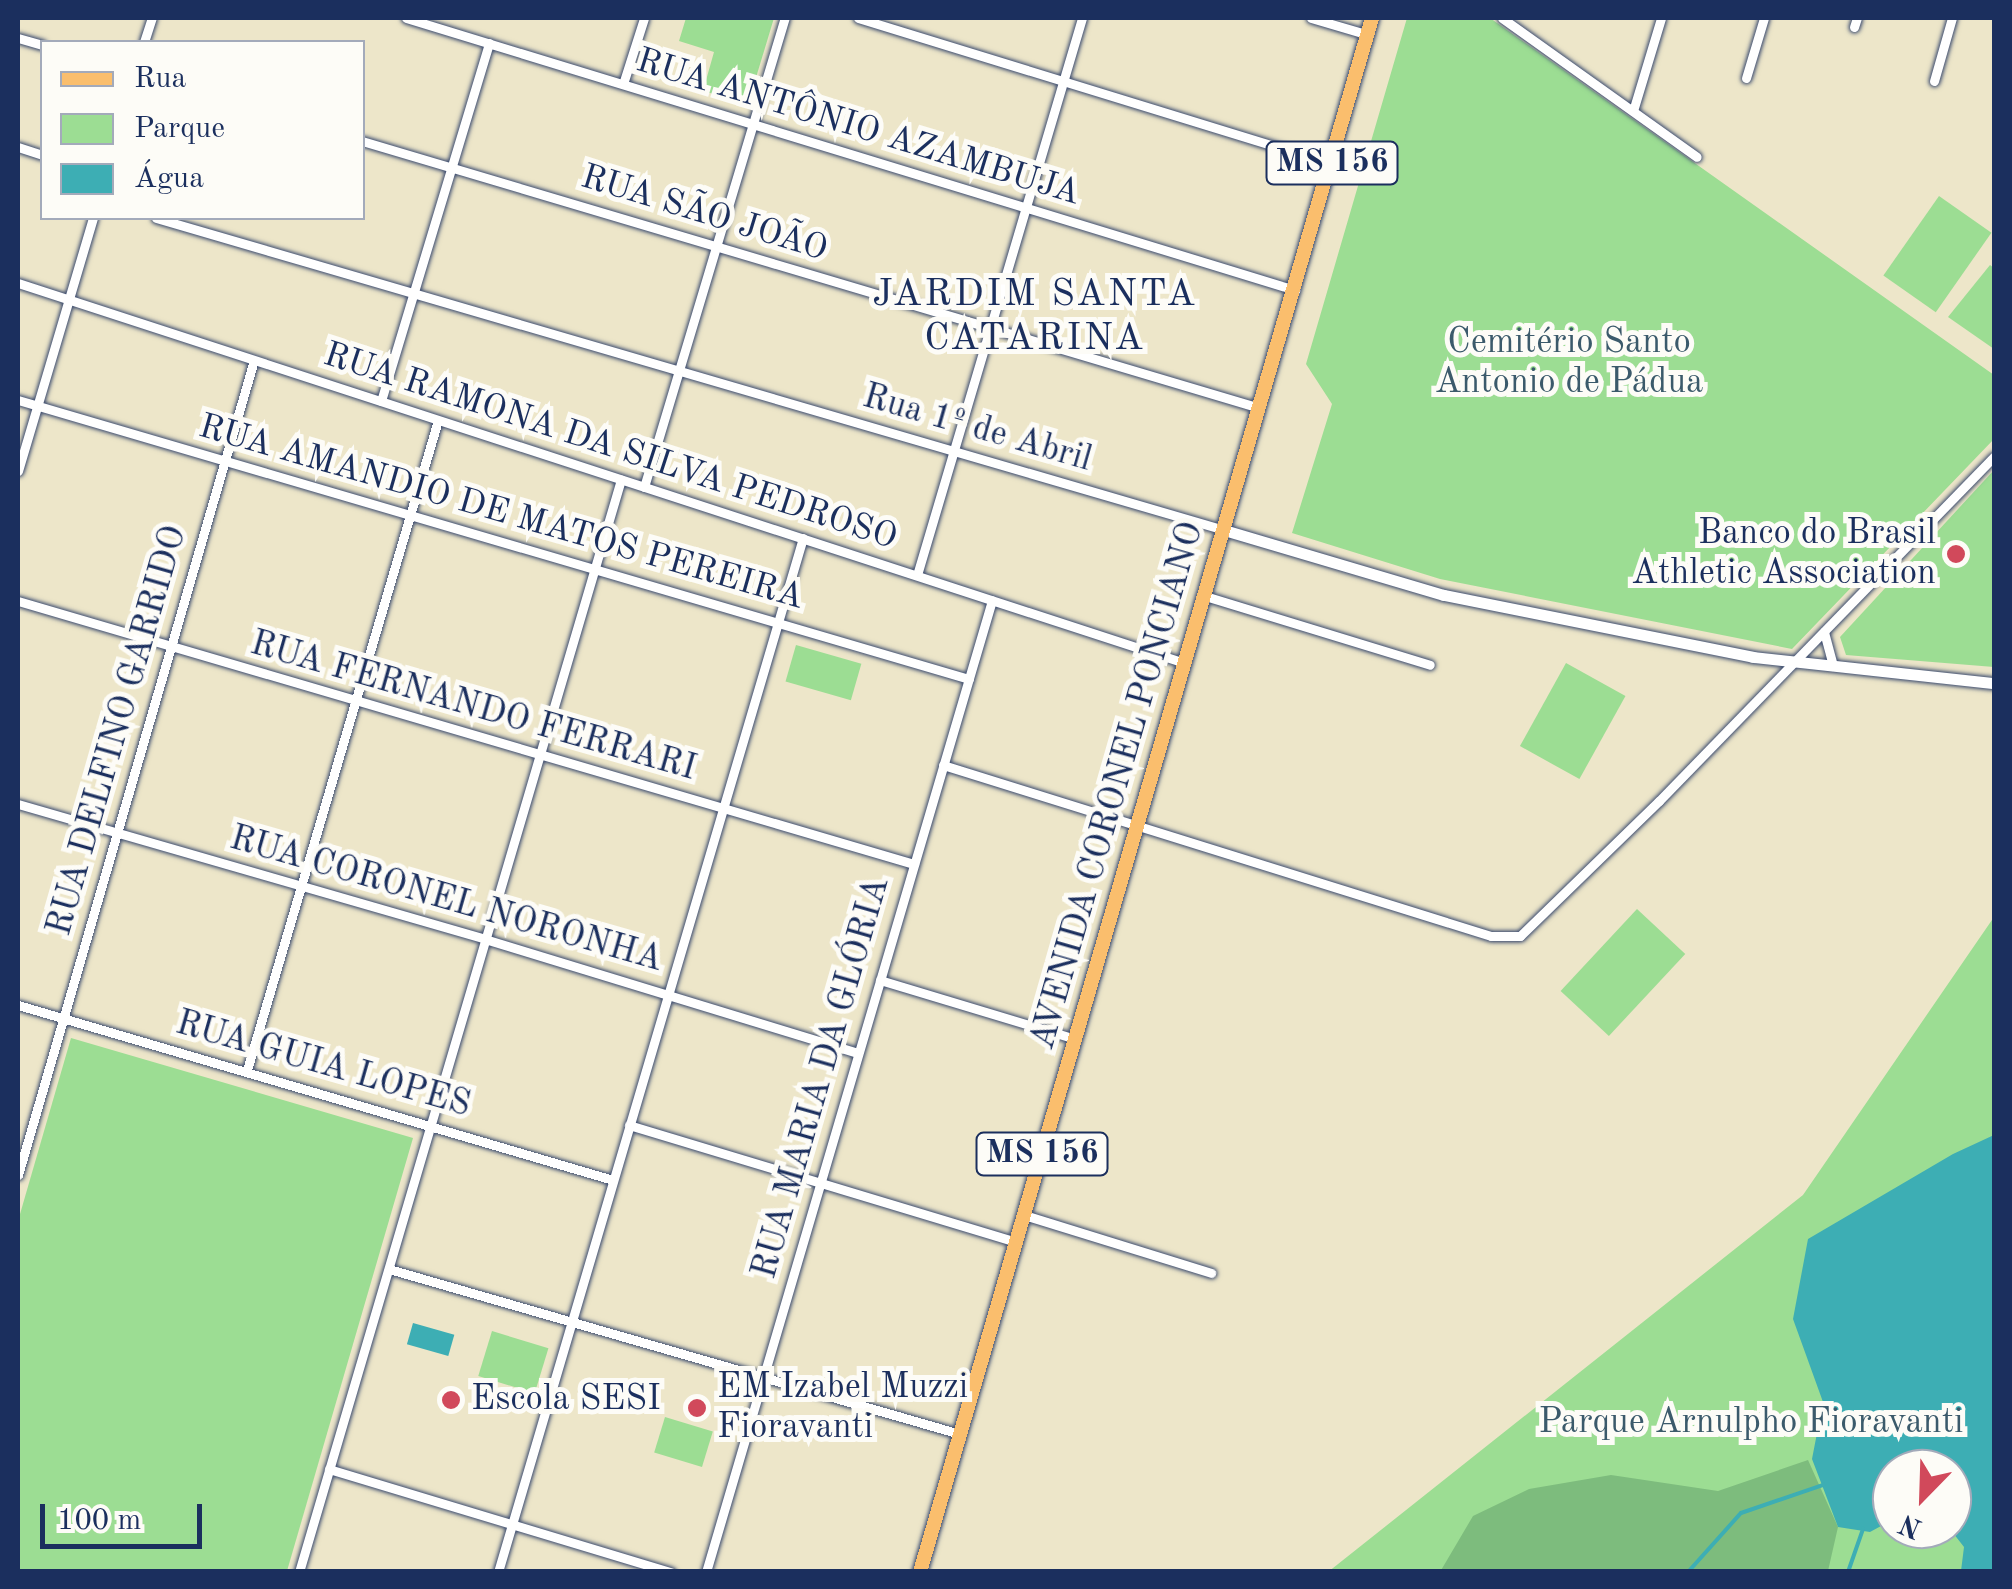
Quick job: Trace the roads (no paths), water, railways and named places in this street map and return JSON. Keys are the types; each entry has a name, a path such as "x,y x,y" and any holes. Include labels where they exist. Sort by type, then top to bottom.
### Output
{"main road":[{"name":"AVENIDA CORONEL PONCIANO","path":"920,1572 1372,18"}],"street":[{"name":"RUA ANTÔNIO AZAMBUJA","path":"406,18 1295,290"},
{"path":"624,84 644,18"},
{"path":"644,487 785,18"},
{"path":"858,18 1332,164"},
{"path":"917,575 1082,18"},
{"path":"1311,18 1370,35"},
{"path":"1502,18 1697,156"},
{"path":"1633,111 1661,18"},
{"path":"1746,78 1764,18"},
{"path":"1934,82 1952,18"},
{"path":"381,401 489,43"},
{"name":"RUA SÃO JOÃO","path":"365,142 1260,408"},
{"path":"18,471 92,220"},
{"name":"Rua 1º de Abril","path":"163,220 1444,595 1791,663 1994,683"},
{"name":"RUA RAMONA DA SILVA PEDROSO","path":"18,283 1186,662"},
{"name":"RUA DELFINO GARRIDO","path":"18,1175 254,360"},
{"name":"RUA AMANDIO DE MATOS PEREIRA","path":"18,400 968,678"},
{"path":"247,1070 438,420"},
{"path":"943,765 1491,936 1520,936 1649,812 1994,457"},
{"path":"298,1572 621,479"},
{"path":"498,1572 803,538"},
{"path":"1205,596 1430,665"},
{"name":"RUA MARIA DA GLÓRIA","path":"706,1572 992,600"},
{"name":"RUA FERNANDO FERRARI","path":"18,601 914,864"},
{"path":"1824,632 1833,666"},
{"name":"RUA CORONEL NORONHA","path":"18,804 485,938 858,1052"},
{"path":"880,980 1076,1039"},
{"name":"RUA GUIA LOPES","path":"18,1006 614,1180"},
{"path":"630,1126 1016,1242"},
{"path":"1024,1215 1210,1273"},
{"path":"389,1269 960,1434"},
{"path":"329,1469 670,1572"}],"water":[{"path":"1994,1135 1994,1571 1961,1571 1964,1549 1972,1549 1972,1449 1872,1449 1872,1531 1838,1527 1812,1459 1823,1402 1793,1319 1808,1239 1953,1154"},
{"path":"413,1323 454,1335 448,1356 407,1344"}],"waterway":[{"path":"1688,1572 1741,1513 1823,1485"},
{"path":"1848,1572 1863,1529"}],"place":[{"name":"Banco do Brasil Athletic Association","path":"1956,554"},
{"name":"Escola SESI","path":"451,1400"},
{"name":"EM Izabel Muzzi Fioravanti","path":"697,1408"}],"district":[{"name":"JARDIM SANTA CATARINA","path":"1035,318"}],"park label":[{"name":"Cemitério Santo Antonio de Pádua","path":"1569,363"},
{"name":"Parque Arnulpho Fioravanti","path":"1751,1423"}]}
